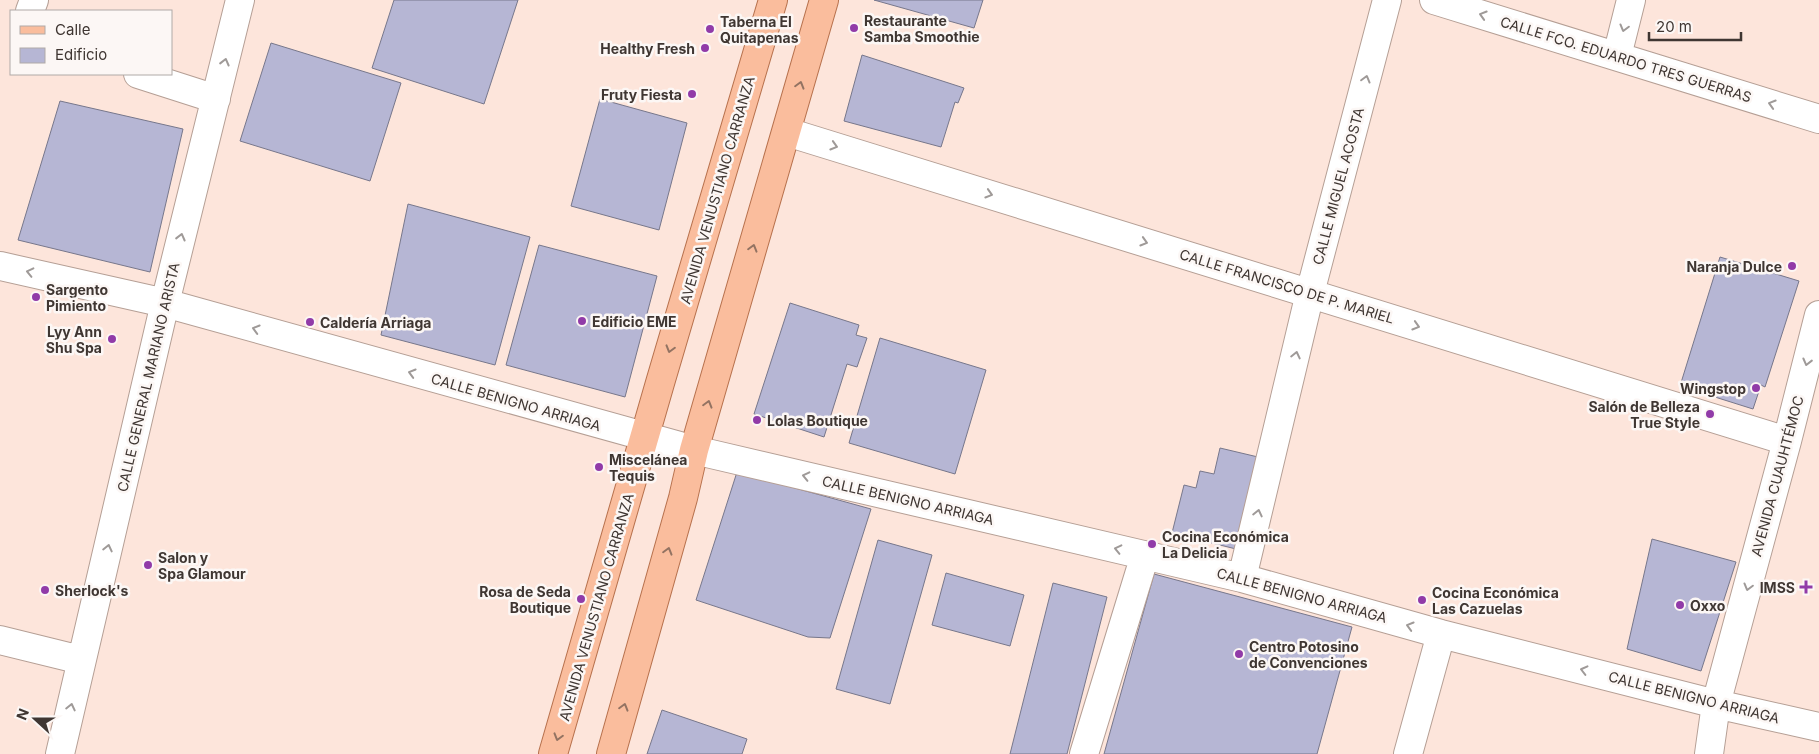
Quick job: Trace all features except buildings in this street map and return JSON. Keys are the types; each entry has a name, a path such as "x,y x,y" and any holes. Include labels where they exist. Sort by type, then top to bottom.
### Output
{"main road":[{"name":"AVENIDA VENUSTIANO CARRANZA","path":"553,754 773,0"},
{"path":"611,754 694,450 824,0"}],"street":[{"name":"CALLE GENERAL MARIANO ARISTA","path":"60,754 165,303 240,0"},
{"name":"CALLE MIGUEL ACOSTA","path":"1242,578 1310,293 1387,0"},
{"name":"CALLE FCO. EDUARDO TRES GUERRAS","path":"1434,0 1819,119"},
{"path":"1616,56 1631,0"},
{"path":"141,75 216,99"},
{"name":"CALLE FRANCISCO DE P. MARIEL","path":"787,132 1787,441"},
{"name":"CALLE BENIGNO ARRIAGA","path":"0,266 165,303 644,438 1242,578 1441,634 1716,704 1819,727"},
{"name":"AVENIDA CUAUHTÉMOC","path":"1709,754 1716,704 1819,315"},
{"path":"1084,754 1145,555"},
{"path":"1408,754 1441,634"},
{"path":"0,640 81,660"}],"place":[{"name":"Restaurante Samba Smoothie","path":"854,28"},
{"name":"Taberna El Quitapenas","path":"710,29"},
{"name":"Healthy Fresh","path":"705,48"},
{"name":"Fruty Fiesta","path":"692,94"},
{"name":"Naranja Dulce","path":"1792,266"},
{"name":"Sargento Pimiento","path":"36,297"},
{"name":"Edificio EME","path":"582,321"},
{"name":"Caldería Arriaga","path":"310,322"},
{"name":"Lyy Ann Shu Spa","path":"112,339"},
{"name":"Wingstop","path":"1756,388"},
{"name":"Salón de Belleza True Style","path":"1710,414"},
{"name":"Lolas Boutique","path":"757,420"},
{"name":"Miscelánea Tequis","path":"599,467"},
{"name":"Cocina Económica La Delicia","path":"1152,544"},
{"name":"Salon y Spa Glamour","path":"148,565"},
{"name":"IMSS","path":"1806,587"},
{"name":"Sherlock's","path":"45,590"},
{"name":"Rosa de Seda Boutique","path":"581,599"},
{"name":"Cocina Económica Las Cazuelas","path":"1422,600"},
{"name":"Oxxo","path":"1680,605"},
{"name":"Centro Potosino de Convenciones","path":"1239,654"}]}
